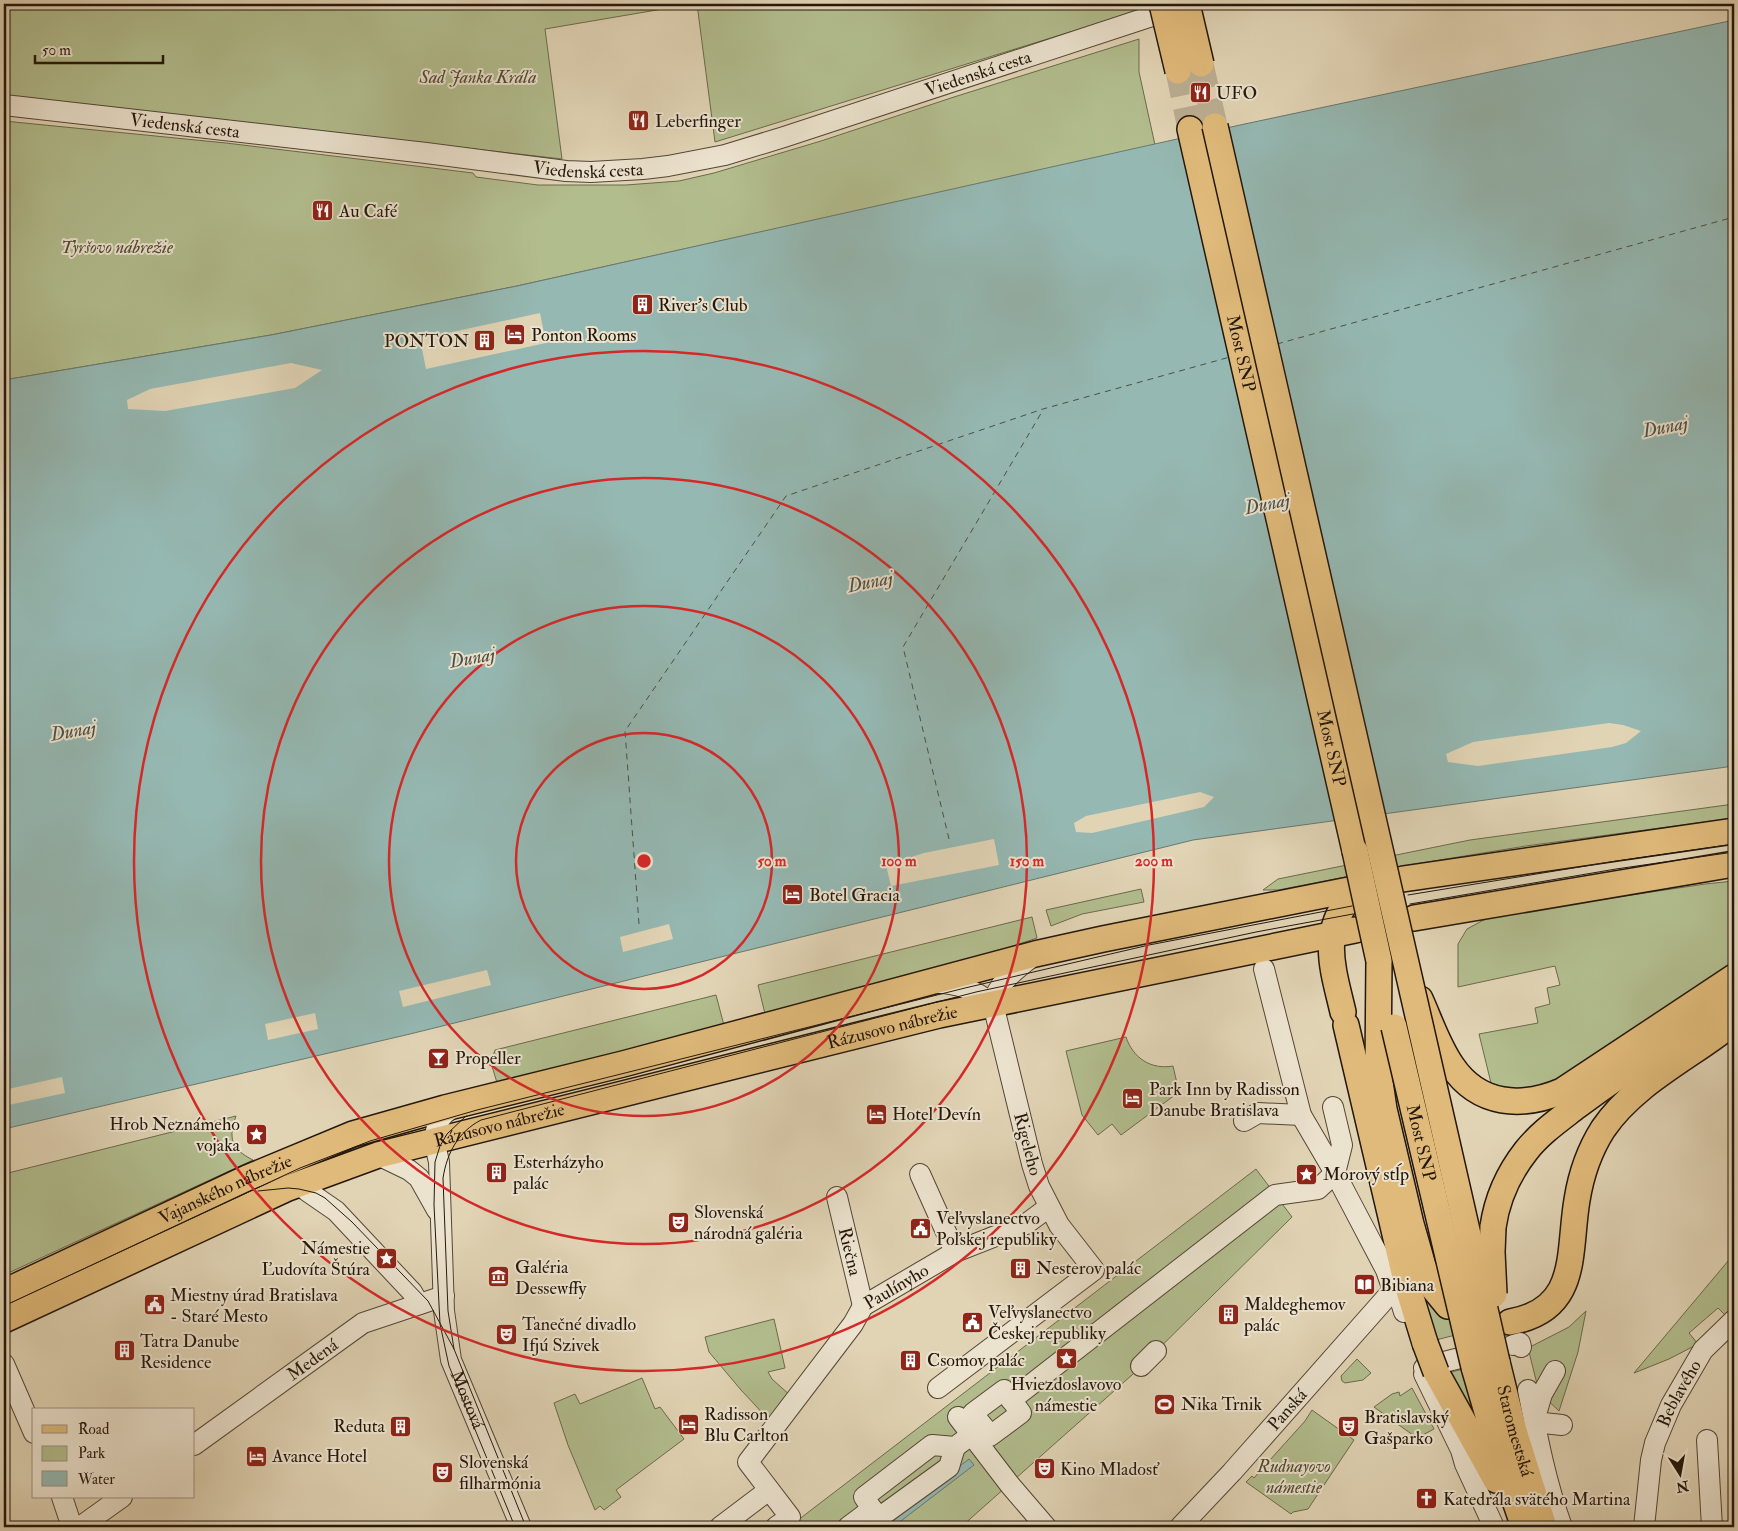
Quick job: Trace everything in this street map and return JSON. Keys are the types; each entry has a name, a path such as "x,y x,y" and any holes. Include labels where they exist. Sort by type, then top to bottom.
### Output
{"main road":[{"path":"1157,10 1189,68 1187,4"},
{"name":"Most SNP","path":"1215,126 1407,969 1482,1354"},
{"name":"Most SNP","path":"1190,129 1379,961 1482,1354"},
{"path":"1403,879 1734,831"},
{"path":"1425,916 1734,864"},
{"name":"Rázusovo nábrežie","path":"434,1140 911,1022 993,1004 1267,957 1344,932 1337,917 1350,894 1103,939 1035,954 929,984 455,1106"},
{"path":"1344,932 1331,946 1332,966 1406,1281 1425,1343 1482,1354 1530,1317 1541,1312 1551,1304 1564,1284 1571,1258 1576,1205 1584,1168 1594,1144 1610,1120 1642,1087 1712,1040 1734,1022"},
{"path":"1267,957 1308,952 1332,966"},
{"path":"1379,961 1378,1068 1384,1109 1411,1224 1428,1278 1448,1306"},
{"path":"1407,969 1452,1066 1475,1088 1495,1099 1518,1102 1555,1094 1571,1086 1734,977"},
{"path":"1520,1516 1497,1483 1482,1354 1495,1215 1502,1191 1512,1170 1527,1150 1552,1126 1604,1086 1702,1022 1734,1005"},
{"name":"Vajanského nábrežie","path":"4,1292 283,1162 353,1134 455,1106"},
{"name":"Vajanského nábrežie","path":"4,1320 300,1184 378,1155 434,1140"},
{"name":"Staromestská","path":"1482,1354 1500,1457 1520,1516"},
{"name":"Staromestská","path":"1482,1354 1514,1431 1559,1526"}],"street":[{"name":"Viedenská cesta","path":"4,105 436,154 566,171 617,172 668,166 731,153 1157,10"},
{"path":"929,984 952,984 976,992 993,1004 999,987 1006,978 1035,954"},
{"path":"1267,957 1282,1016 1302,1115 1386,1270 1393,1290 1397,1289 1427,1374 1424,1374 1462,1450 1465,1464 1494,1527"},
{"name":"Rigeleho","path":"938,1388 1094,1270 1059,1224 1049,1207 1032,1164 993,1004"},
{"name":"Rázusovo nábrežie","path":"434,1140 438,1122 444,1114 455,1106"},
{"path":"1046,1527 1010,1485 977,1431 973,1413 1004,1390 1011,1400 1145,1285 1275,1195 1318,1189 1335,1173 1342,1145 1333,1107"},
{"path":"1244,1121 1258,1112 1302,1115"},
{"path":"434,1140 438,1162 444,1296"},
{"path":"1342,1145 1362,1140"},
{"path":"378,1155 409,1170 419,1178 439,1214"},
{"path":"920,1174 955,1252"},
{"path":"300,1184 307,1191 336,1210 412,1292 419,1304"},
{"name":"Riečna","path":"837,1197 863,1306"},
{"name":"Paulínyho","path":"769,1490 748,1462 853,1324 863,1306 955,1252 1026,1224 1049,1207"},
{"name":"Panská","path":"1180,1527 1393,1290"},
{"name":"Medená","path":"195,1444 363,1323 444,1296"},
{"name":"Mostová","path":"444,1296 444,1311 451,1360 517,1526"},
{"name":"Beblavého","path":"1644,1527 1651,1460 1655,1443 1671,1405 1703,1350 1734,1320"},
{"path":"1141,1366 1156,1351"},
{"path":"4,1364 32,1428"},
{"path":"1534,1422 1542,1394 1555,1371"},
{"path":"1528,1390 1559,1526"},
{"path":"958,1417 977,1431"},
{"path":"1534,1422 1562,1425"},
{"path":"955,1447 932,1445 864,1497 880,1517 949,1467 955,1447 977,1431"},
{"path":"1707,1440 1712,1527"},
{"path":"720,1527 769,1490 790,1517 776,1527"},
{"path":"62,1498 72,1527"},
{"path":"80,1527 121,1498"},
{"path":"848,1527 872,1509"}],"green space":[{"name":"Sad Janka Kráľa","path":"4,4 692,4 545,29 562,159 4,95"},
{"path":"697,4 1139,4 1141,10 715,142"},
{"name":"Tyršovo nábrežie","path":"1139,39 1139,72 1155,145 517,286 271,335 4,380 4,121 226,143 473,173 476,177 538,185 626,185 679,181 714,173 821,141"},
{"path":"1734,804 1734,818 1526,846 1403,866 1278,890 1263,890 1278,879 1470,840"},
{"path":"1734,881 1734,967 1569,1079 1519,1092 1491,1083 1479,1034 1538,1023 1535,1008 1550,1004 1547,988 1560,985 1555,966 1458,987 1458,944 1467,929 1491,916"},
{"path":"1141,889 1144,902 1082,914 1051,926 1046,910"},
{"path":"1032,917 1037,938 909,981 766,1018 758,985"},
{"path":"716,995 725,1029 498,1086 491,1063 495,1050"},
{"path":"1126,1037 1133,1051 1144,1061 1157,1066 1173,1066 1179,1092 1121,1135 1112,1124 1098,1135 1082,1115 1066,1051"},
{"path":"236,1116 232,1131 233,1142 240,1152 253,1160 4,1275 4,1174"},
{"name":"Hviezdoslavovo námestie","path":"1256,1169 1292,1217 1132,1375 961,1527 789,1527"},
{"path":"1734,1254 1734,1311 1727,1317 1718,1308 1689,1333 1698,1344 1669,1359 1634,1373"},
{"path":"1414,1270 1436,1309 1467,1332 1436,1340"},
{"path":"1586,1311 1578,1352 1559,1411 1539,1392 1528,1348 1569,1327"},
{"path":"774,1319 785,1368 768,1372 772,1379 792,1397 769,1420 709,1352 705,1337"},
{"path":"1357,1359 1371,1373 1363,1380 1345,1383 1342,1381 1341,1376"},
{"path":"1463,1369 1476,1428 1447,1373"},
{"path":"642,1378 655,1409 660,1407 684,1439 616,1490 621,1497 604,1510 600,1506 595,1510 568,1445 554,1403 575,1394 580,1404"},
{"path":"1412,1388 1434,1429 1417,1438 1374,1407 1392,1394 1399,1392 1400,1396"},
{"path":"1734,1403 1734,1527 1730,1527 1732,1420"},
{"name":"Rudnayovo námestie","path":"1312,1410 1354,1440 1308,1509 1291,1514 1246,1482 1252,1476 1254,1478 1305,1421"}],"water":[{"name":"Dunaj","path":"1734,20 1734,766 1193,840 410,1034 4,1129 4,380 271,335 517,286 1240,125"},
{"path":"969,1459 974,1465 893,1527 879,1527"}],"pier":[{"name":"PONTON","path":"540,313 546,343 426,369 420,339"},
{"path":"291,363 322,370 295,388 165,411 128,409 127,400 150,389"},
{"path":"1609,723 1641,731 1626,743 1612,747 1478,766 1448,762 1446,754 1473,742"},
{"path":"1200,792 1214,797 1204,807 1092,833 1076,832 1074,823 1086,816"},
{"path":"994,839 999,865 891,886 886,865 924,853"},
{"path":"669,924 673,939 623,952 620,937"},
{"path":"487,970 491,985 403,1007 399,991"},
{"path":"315,1013 318,1029 268,1040 265,1024"},
{"path":"62,1077 65,1093 4,1106 4,1090"}],"ferry route":[{"path":"1277,344 1734,217"},
{"path":"639,924 625,731 786,496 1043,409 1230,357"},
{"path":"949,839 903,647 1043,410"}],"tunnel":[{"path":"1201,64 1215,126"},
{"path":"1178,71 1190,129"}],"tram line":[{"path":"1408,895 1734,844"},
{"path":"1410,904 1616,869 1734,852"},
{"path":"4,1306 300,1168 370,1141 477,1110 965,988 1149,945 1352,906"},
{"path":"454,1349 448,1311 443,1178 447,1160 455,1144 466,1131 481,1120 976,992 1256,932 1353,914"},
{"path":"466,1116 447,1134 440,1146 435,1162 434,1205 440,1324 449,1366 515,1527"},
{"path":"258,1191 288,1188 299,1189 316,1193 325,1198 352,1222 428,1301 454,1349 526,1527"}],"place":[{"name":"UFO","path":"1200,93"},
{"name":"Leberfinger","path":"639,121"},
{"name":"Au Café","path":"323,211"},
{"name":"River's Club","path":"642,305"},
{"name":"Ponton Rooms","path":"515,335"},
{"name":"PONTON","path":"485,341"},
{"name":"Botel Gracia","path":"793,895"},
{"name":"Propeller","path":"439,1058"},
{"name":"Park Inn by Radisson Danube Bratislava","path":"1133,1099"},
{"name":"Hotel Devín","path":"876,1114"},
{"name":"Hrob Neznámeho vojaka","path":"256,1134"},
{"name":"Esterházyho palác","path":"497,1172"},
{"name":"Morový stĺp","path":"1307,1174"},
{"name":"Slovenská národná galéria","path":"678,1222"},
{"name":"Veľvyslanectvo Poľskej republiky","path":"920,1228"},
{"name":"Námestie Ľudovíta Štúra","path":"386,1258"},
{"name":"Nesterov palác","path":"1020,1268"},
{"name":"Galéria Dessewffy","path":"499,1277"},
{"name":"Bibiana","path":"1364,1285"},
{"name":"Miestny úrad Bratislava - Staré Mesto","path":"154,1305"},
{"name":"Maldeghemov palác","path":"1228,1314"},
{"name":"Veľvyslanectvo Českej republiky","path":"972,1322"},
{"name":"Tanečné divadlo Ifjú Szivek","path":"506,1334"},
{"name":"Tatra Danube Residence","path":"124,1351"},
{"name":"Hviezdoslavovo námestie","path":"1066,1359"},
{"name":"Csomov palác","path":"911,1360"},
{"name":"Nika Trnik","path":"1165,1404"},
{"name":"Radisson Blu Carlton","path":"688,1424"},
{"name":"Reduta","path":"401,1426"},
{"name":"Bratislavský Gašparko","path":"1348,1427"},
{"name":"Avance Hotel","path":"256,1456"},
{"name":"Kino Mladosť","path":"1044,1469"},
{"name":"Slovenská filharmónia","path":"443,1472"},
{"name":"Katedrála svätého Martina","path":"1427,1499"}]}
